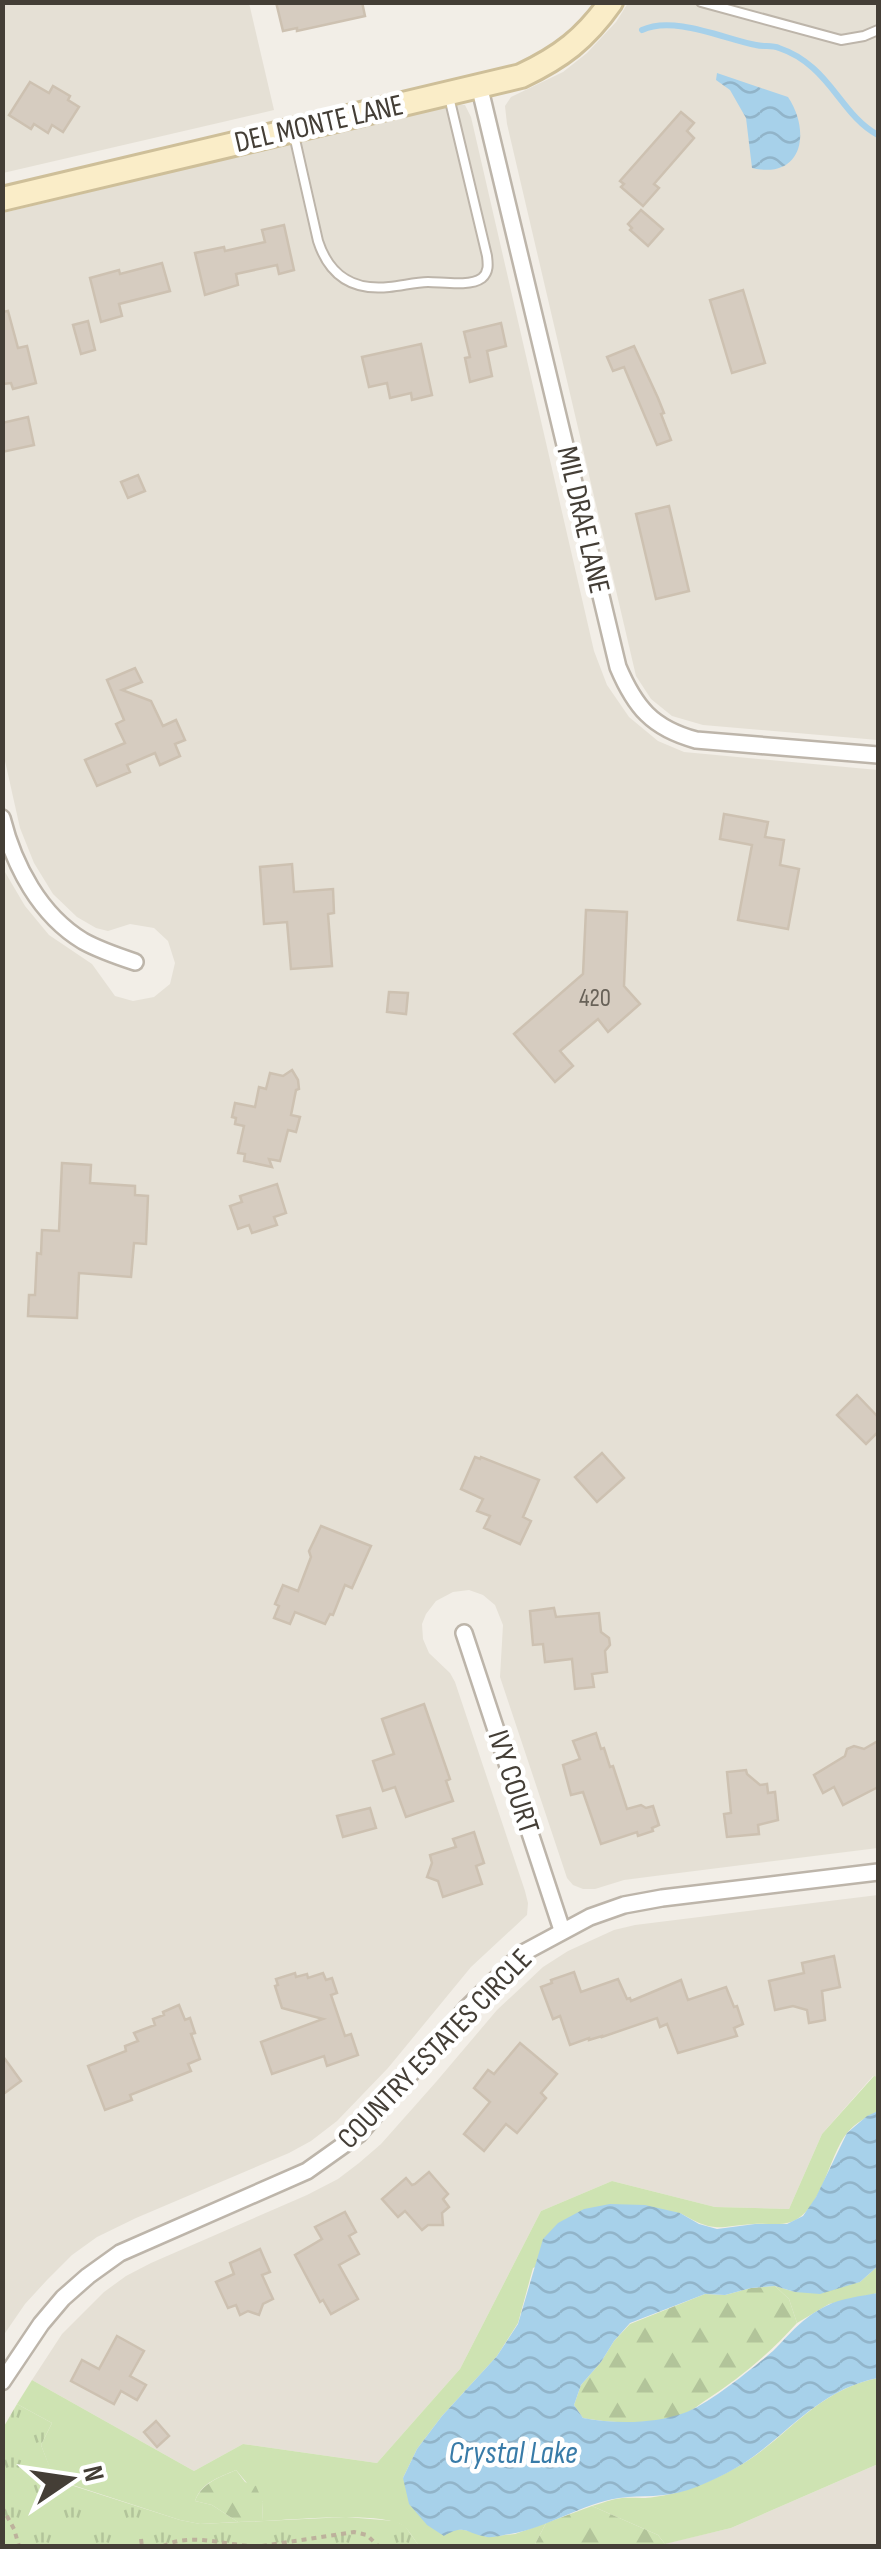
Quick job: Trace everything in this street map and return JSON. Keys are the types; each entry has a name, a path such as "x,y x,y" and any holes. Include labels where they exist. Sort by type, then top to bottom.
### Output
{"street":[{"name":"DEL MONTE LANE","path":"2,199 521,76 576,44 611,2"},
{"name":"MIL DRAE LANE","path":"480,85 618,667 628,692 658,725 696,740 878,755"},
{"path":"2,818 18,865 56,920 80,939 134,962"},
{"name":"IVY COURT","path":"464,1633 562,1930"},
{"name":"COUNTRY ESTATES CIRCLE","path":"2,2382 40,2324 63,2298 120,2253 308,2171 359,2134 496,1978 524,1953 562,1930 590,1916 662,1898 878,1872"}],"lane":[{"path":"701,2 841,40 878,30"},
{"path":"294,130 318,241 340,278 363,287 412,282 446,285 478,280 488,268 487,256 448,93"}],"path":[{"path":"2,2507 19,2546"},
{"path":"262,2546 354,2532 367,2535 378,2546"},
{"path":"163,2546 183,2540 210,2540 250,2546"}],"shaded area":[{"path":"2,3 249,3 274,110 3,173"},
{"path":"628,3 878,3 878,740 703,725 672,716 651,699 636,676 505,106 511,97 563,72 587,53"},
{"path":"454,104 465,105 471,117 594,651 607,685 629,717 658,741 684,752 878,770 878,1848 624,1880 595,1889 573,1885 567,1878 500,1677 503,1625 495,1605 469,1590 453,1592 436,1601 422,1624 423,1639 429,1653 455,1682 525,1891 527,1915 471,1967 388,2068 337,2121 289,2153 97,2237 47,2280 3,2336 2,867 25,906 49,935 92,964 115,996 133,1001 154,997 170,984 175,963 168,941 154,928 130,924 108,931 77,917 53,894 34,863 20,828 3,752 3,213"},
{"path":"878,1895 878,2077 873,2076 822,2134 789,2209 715,2207 612,2181 541,2211 460,2369 377,2463 243,2444 194,2471 32,2380 62,2334 126,2276 307,2195 359,2163 381,2144 497,2010 543,1967 568,1951 635,1925"},
{"path":"878,2464 878,2546 655,2546 731,2528"}],"green space":[{"path":"874,2076 878,2077 878,2111 847,2133 817,2195 802,2216 782,2224 716,2227 680,2213 533,2268 518,2323 497,2356 417,2449 403,2478 455,2529 487,2537 515,2534 546,2523 534,2546 419,2546 405,2527 378,2519 262,2521 263,2502 236,2470 206,2485 195,2501 212,2505 238,2522 200,2524 180,2520 54,2479 41,2445 52,2423 17,2404 32,2380 194,2471 243,2444 377,2463 460,2369 541,2211 612,2181 715,2207 789,2209 822,2134"},
{"path":"878,2266 878,2293 829,2304 797,2323 789,2299 775,2286 795,2292 860,2282"},
{"path":"775,2286 789,2299 797,2323 731,2383 691,2410 662,2420 622,2422 583,2418 574,2405 581,2385 630,2324 705,2294 725,2295"},
{"path":"878,2378 878,2464 731,2528 665,2544 658,2535 592,2506 618,2499 673,2494 710,2481 748,2460 834,2395"},
{"path":"17,2404 52,2423 41,2445 55,2480 200,2524 346,2517 395,2521 405,2526 419,2546 3,2546 3,2428"},
{"path":"236,2470 245,2482 256,2486 263,2502 262,2521 238,2522 212,2505 195,2501 206,2485"},
{"path":"592,2506 658,2535 665,2544 534,2546 546,2523"}],"water":[{"path":"717,73 788,97 795,110 800,138 792,160 769,170 752,168 746,118 730,90 716,80"},
{"name":"Crystal Lake","path":"878,2111 878,2266 860,2282 820,2294 775,2286 725,2295 705,2294 630,2323 581,2385 574,2405 583,2418 608,2421 647,2421 684,2413 742,2376 818,2311 838,2301 878,2293 878,2378 830,2397 745,2462 688,2490 605,2501 537,2527 495,2537 462,2530 444,2536 427,2525 409,2504 403,2478 417,2449 497,2356 518,2324 543,2239 558,2223 584,2209 610,2204 645,2205 680,2213 717,2229 787,2224 803,2216 816,2197 847,2133"}],"building":[{"path":"276,2 362,2 365,16 283,31"},
{"path":"30,82 49,93 53,86 79,107 63,132 52,125 48,133 34,124 31,129 9,115"},
{"path":"681,112 694,123 687,131 694,138 654,184 659,188 643,206 621,187 624,184 620,181"},
{"path":"641,210 663,229 648,246 628,224"},
{"path":"284,225 294,270 279,274 277,265 236,274 238,285 205,295 195,253 265,242 262,230"},
{"path":"162,263 170,291 119,304 122,316 101,322 90,278"},
{"path":"743,290 765,363 732,373 710,300"},
{"path":"8,311 18,348 27,346 36,383 13,389 11,383 2,384 2,312"},
{"path":"88,321 95,350 81,354 73,325"},
{"path":"501,323 506,346 487,351 492,376 470,382 464,332"},
{"path":"421,344 432,395 412,400 411,393 390,398 387,383 369,387 362,357"},
{"path":"634,346 664,413 661,414 671,440 657,445 624,367 613,371 607,357"},
{"path":"28,417 34,445 2,452 2,423"},
{"path":"138,475 145,491 128,498 121,482"},
{"path":"669,506 689,591 656,599 636,514"},
{"path":"135,668 142,682 122,690 151,701 163,726 176,720 185,740 175,744 180,756 160,765 155,753 127,765 130,772 97,786 85,760 125,743 116,724 124,720 107,680"},
{"path":"724,814 768,822 765,837 784,840 780,865 799,869 788,929 738,920 752,845 720,839"},
{"path":"292,864 294,892 333,889 334,913 328,914 332,966 291,969 287,922 264,924 260,867"},
{"path":"586,910 627,912 624,986 640,1004 608,1032 598,1019 560,1051 573,1066 555,1082 514,1034 583,974"},
{"path":"389,992 408,993 406,1014 387,1012"},
{"path":"292,1070 299,1089 291,1115 300,1117 296,1132 288,1130 280,1161 269,1159 272,1167 244,1161 245,1154 238,1153 244,1126 235,1124 236,1118 232,1117 235,1103 255,1107 259,1087 266,1089 270,1073 283,1076"},
{"path":"62,1163 91,1165 90,1183 135,1186 135,1195 148,1196 146,1244 134,1243 131,1277 79,1273 77,1318 28,1316 29,1295 35,1295 42,1230 59,1231"},
{"path":"277,1184 286,1213 274,1217 277,1225 252,1233 249,1225 238,1229 230,1206 242,1202 240,1196"},
{"path":"857,1395 878,1417 878,1432 866,1444 837,1415"},
{"path":"602,1453 624,1478 597,1502 575,1477"},
{"path":"475,1457 539,1480 523,1517 531,1521 520,1544 484,1528 490,1516 477,1511 483,1499 461,1489"},
{"path":"321,1526 371,1546 352,1588 345,1585 333,1615 325,1624 295,1612 290,1624 274,1618 283,1585 298,1591"},
{"path":"554,1608 556,1617 599,1613 601,1632 609,1638 610,1645 605,1651 607,1672 592,1674 594,1687 575,1689 572,1659 545,1662 543,1644 533,1645 530,1611"},
{"path":"424,1704 450,1779 446,1781 453,1801 406,1817 395,1787 383,1791 373,1761 394,1754 382,1719"},
{"path":"596,1733 610,1767 613,1766 627,1809 653,1806 659,1825 653,1831 601,1844 583,1792 571,1795 563,1765 580,1759 573,1741"},
{"path":"878,1741 878,1787 843,1805 834,1787 823,1793 814,1775 845,1756 847,1749 864,1749"},
{"path":"746,1770 760,1785 767,1784 768,1793 775,1792 778,1820 758,1825 759,1834 727,1837 724,1814 731,1813 727,1772"},
{"path":"370,1808 376,1828 343,1837 337,1816"},
{"path":"474,1832 484,1863 476,1866 482,1884 443,1897 438,1881 427,1877 432,1863 430,1855 456,1847 453,1839"},
{"path":"834,1956 840,1987 822,1991 825,2020 809,2023 807,2010 793,2006 775,2010 769,1981 804,1973 802,1963"},
{"path":"574,1972 581,1992 618,1979 631,2001 681,1980 688,2000 726,1987 743,2024 734,2028 737,2036 678,2053 667,2024 660,2027 657,2018 570,2045 560,2016 553,2019 541,1987"},
{"path":"295,1973 296,1977 323,1973 326,1980 332,1978 337,1993 331,1995 345,2036 351,2034 358,2055 327,2066 324,2056 272,2074 261,2042 323,2019 282,2008 276,1979"},
{"path":"179,2005 185,2020 190,2018 200,2059 188,2064 191,2071 130,2095 132,2100 105,2110 88,2066 126,2051 125,2046 138,2041 134,2033 155,2025 153,2019"},
{"path":"520,2043 557,2074 541,2093 546,2098 517,2133 506,2124 484,2151 464,2134 490,2102 474,2088 488,2070 494,2074"},
{"path":"2,2055 21,2081 2,2095"},
{"path":"429,2172 448,2194 443,2199 449,2207 442,2213 443,2225 428,2225 422,2230 405,2211 398,2217 382,2199 406,2178 412,2185"},
{"path":"345,2212 356,2232 349,2236 359,2254 339,2265 358,2299 331,2314 323,2300 320,2302 295,2255 322,2239 315,2227"},
{"path":"260,2249 270,2272 262,2275 273,2299 263,2304 259,2315 248,2311 240,2315 236,2305 228,2308 216,2282 234,2274 230,2263"},
{"path":"117,2336 144,2351 130,2376 146,2385 137,2400 121,2391 114,2404 71,2381 82,2360 99,2369"},
{"path":"156,2421 169,2436 157,2447 144,2432"}],"waterway":[{"path":"642,30 655,26 684,27 788,52 813,68 859,121 878,135"}]}
